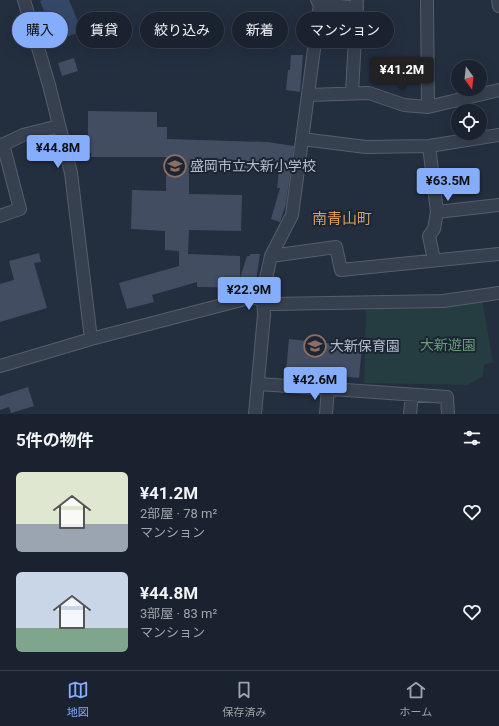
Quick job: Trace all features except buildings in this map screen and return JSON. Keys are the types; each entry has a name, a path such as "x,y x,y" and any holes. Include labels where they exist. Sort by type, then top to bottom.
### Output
{"street":[{"path":"24,0 71,173 91,339"},
{"path":"427,0 428,107"},
{"path":"498,0 499,6"},
{"path":"255,414 264,315 262,302 271,256 292,215 308,95 318,2 357,4 352,93"},
{"path":"308,95 369,93 404,105 428,107 499,90"},
{"path":"0,216 20,209 2,145 23,135 59,126"},
{"path":"302,139 366,147 429,146 499,135"},
{"path":"429,146 437,212 434,228 429,236 434,260"},
{"path":"437,212 499,205"},
{"path":"271,256 336,247 341,270 499,254"},
{"path":"0,366 91,339 253,297 262,302 272,304 443,302 499,293"},
{"path":"258,384 448,397 448,414"},
{"path":"326,414 328,389"},
{"path":"410,414 412,394"}],"green space":[{"name":"大新遊園","path":"482,299 493,362 484,365 483,376 468,385 364,383 366,305"}],"water":[{"path":"69,0 76,17 76,33 68,36 68,12 44,12 40,1"}],"place":[{"name":"盛岡市立大新小学校","path":"175,166"},
{"name":"大新保育園","path":"315,346"}],"district":[{"name":"南青山町","path":"342,219"}]}
